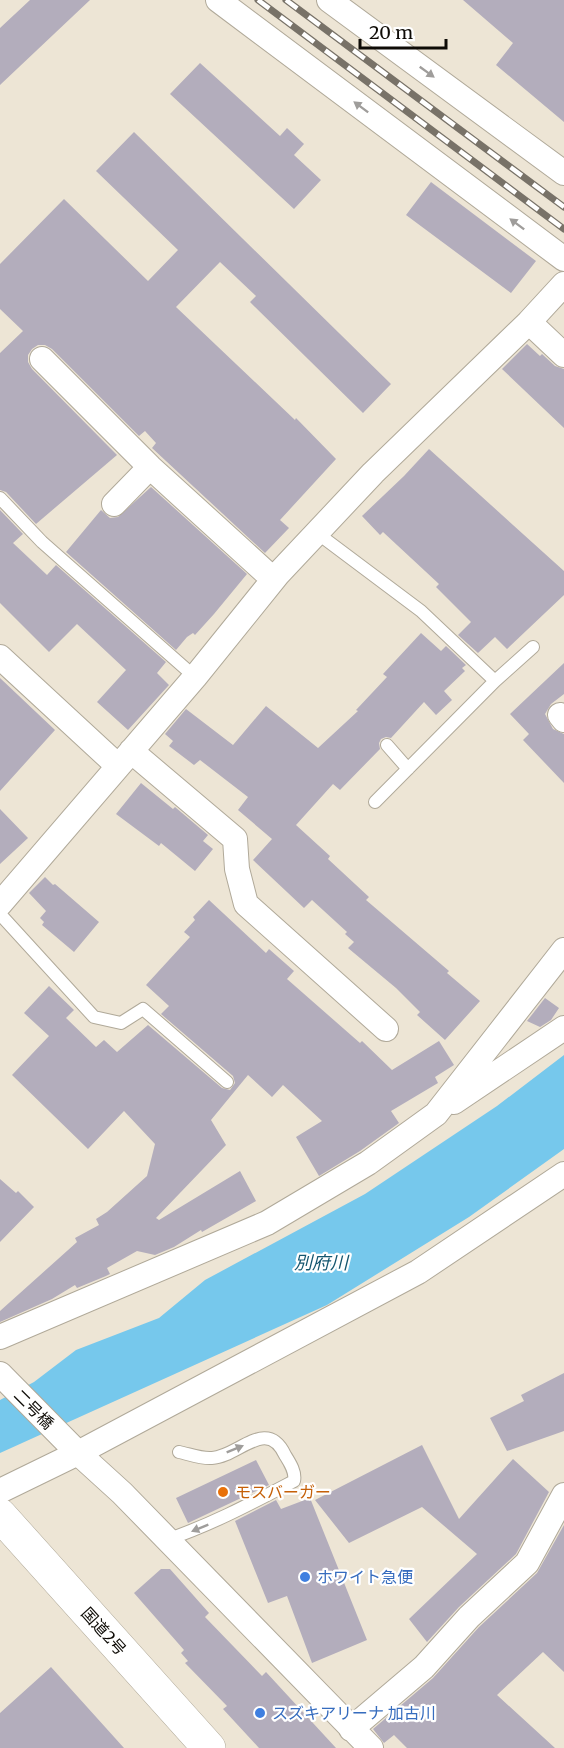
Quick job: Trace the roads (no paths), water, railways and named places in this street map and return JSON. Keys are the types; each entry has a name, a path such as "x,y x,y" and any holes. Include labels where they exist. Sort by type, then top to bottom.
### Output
{"highway":[{"name":"国道2号","path":"0,1515 209,1748"}],"street":[{"path":"218,0 564,259"},
{"path":"329,0 564,173"},
{"path":"0,904 195,677 273,579 373,473 529,322 564,284"},
{"path":"529,322 564,355"},
{"path":"42,359 150,467 273,579"},
{"path":"114,504 150,467"},
{"path":"0,657 124,759 235,839 237,869 246,904 386,1029"},
{"path":"436,1114 564,950"},
{"path":"0,1337 267,1223 368,1163 564,1028"},
{"path":"0,1491 73,1448 418,1272 564,1174"},
{"name":"二号橋","path":"0,1374 73,1448 122,1493 371,1748"},
{"path":"351,1729 424,1667 469,1617 527,1563 563,1498"}],"lane":[{"path":"0,498 42,542 195,677"},
{"path":"317,533 421,611 495,681"},
{"path":"375,802 495,681 533,647"},
{"path":"387,745 408,769"},
{"path":"0,914 94,1017 121,1023 143,1009 227,1082"},
{"path":"166,1540 196,1530 238,1511 294,1481 295,1475 282,1447 273,1440 263,1438 213,1458 179,1452"}],"water":[{"name":"別府川","path":"564,1055 564,1149 469,1217 327,1305 0,1453 0,1400 34,1382 76,1350 159,1318 205,1280 365,1194 497,1106"}],"railway":[{"path":"258,0 564,229"},
{"path":"286,0 564,207"}],"place":[{"name":"モスバーガー","path":"223,1492"},
{"name":"ホワイト急便","path":"305,1577"},
{"name":"スズキアリーナ 加古川","path":"260,1713"}]}
